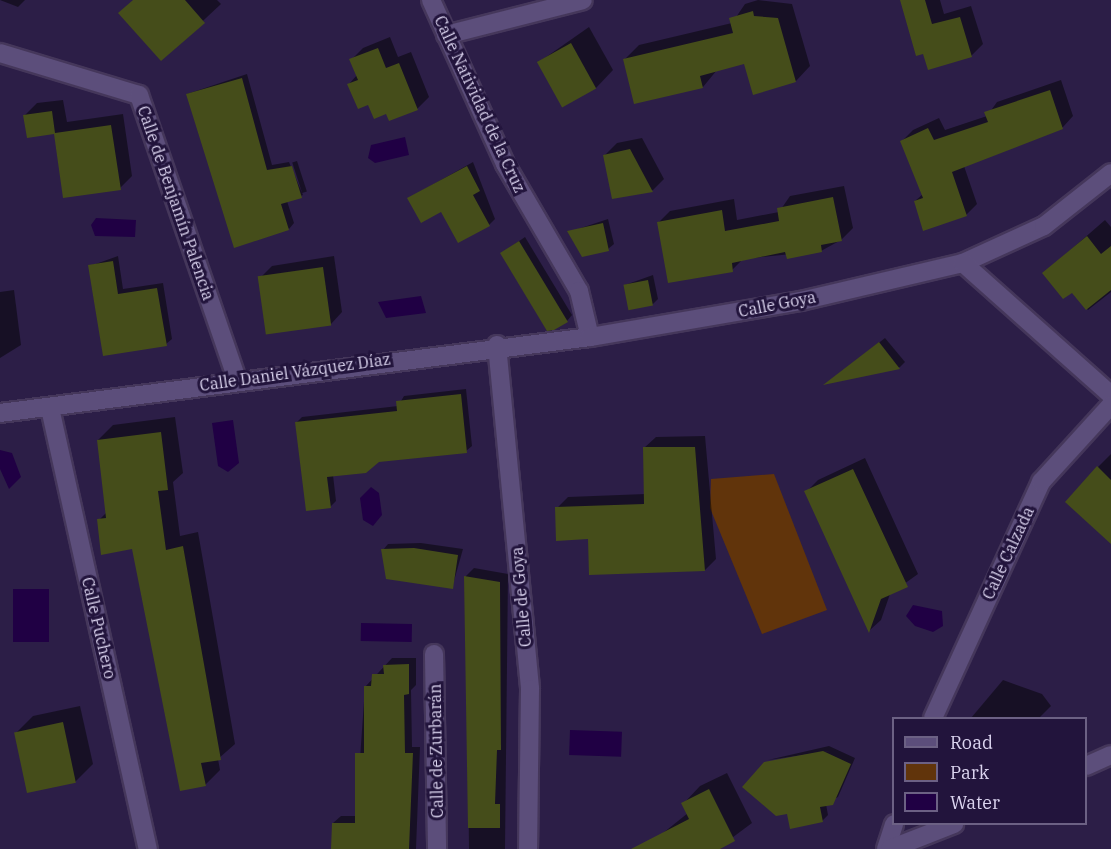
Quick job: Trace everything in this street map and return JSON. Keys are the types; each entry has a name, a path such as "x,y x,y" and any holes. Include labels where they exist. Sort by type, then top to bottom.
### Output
{"street":[{"name":"Calle Natividad de la Cruz","path":"431,0 505,164 579,291 590,337"},
{"path":"446,35 583,0"},
{"name":"Calle de Benjamín Palencia","path":"0,53 139,95 237,379"},
{"name":"Calle Goya","path":"590,337 801,300 963,263 1044,226 1111,173"},
{"path":"963,263 1111,395"},
{"name":"Calle Daniel Vázquez Díaz","path":"0,413 50,408 237,379 497,345 590,337"},
{"name":"Calle de Goya","path":"497,345 530,688 528,849"},
{"name":"Calle Calzada","path":"933,717 1041,482 1111,405"},
{"name":"Calle Puchero","path":"50,408 148,849"},
{"name":"Calle de Zurbarán","path":"434,654 437,849"},
{"path":"1087,766 1111,755"},
{"path":"888,849 894,825"},
{"path":"888,849 951,825"}],"green space":[{"path":"774,474 827,610 762,634 710,508 711,479"}],"water":[{"path":"405,137 409,155 375,163 368,158 371,145"},
{"path":"96,218 136,220 135,237 95,236 91,225"},
{"path":"421,296 426,313 386,318 378,302"},
{"path":"233,420 239,463 228,472 218,466 212,423"},
{"path":"0,450 12,453 21,477 9,489 0,469"},
{"path":"371,487 379,493 382,515 373,526 363,520 360,498"},
{"path":"13,589 49,589 49,642 13,642"},
{"path":"913,605 942,611 943,626 933,632 915,626 906,616"},
{"path":"361,623 412,624 412,642 361,641"},
{"path":"570,730 622,732 621,757 569,755"}],"building":[{"path":"133,0 185,0 205,23 161,61 118,13"},
{"path":"900,0 925,0 932,24 960,17 972,57 928,70 923,54 916,56"},
{"path":"753,11 754,16 778,18 796,82 753,95 744,64 700,76 703,88 634,104 623,59 733,33 729,18"},
{"path":"571,43 596,88 562,107 537,62"},
{"path":"378,48 386,68 399,63 418,110 389,121 386,114 374,119 368,105 358,109 347,84 358,80 349,59"},
{"path":"242,78 267,170 292,166 302,198 281,204 289,230 234,248 186,94"},
{"path":"1050,90 1063,129 952,172 967,216 923,231 914,201 923,198 900,141 928,128 934,140 988,122 984,112"},
{"path":"52,111 55,133 111,125 121,190 63,198 54,134 27,138 23,115"},
{"path":"630,149 653,192 612,199 603,155"},
{"path":"467,166 480,191 473,195 490,226 458,243 441,212 421,223 407,198"},
{"path":"833,197 842,241 821,245 822,252 787,259 785,252 732,263 733,272 668,283 657,222 722,210 725,231 779,221 777,208"},
{"path":"603,223 609,251 582,257 567,231"},
{"path":"1087,236 1101,254 1111,246 1111,290 1086,310 1072,293 1063,299 1042,273"},
{"path":"519,241 568,322 554,330 547,331 500,253"},
{"path":"113,261 118,294 157,288 167,346 103,356 88,265"},
{"path":"323,267 331,325 266,335 258,276"},
{"path":"648,280 653,306 628,310 623,285"},
{"path":"879,342 900,369 823,385"},
{"path":"461,394 467,453 379,462 366,473 327,477 331,508 306,511 295,422 397,411 396,401"},
{"path":"161,432 168,490 158,491 166,550 183,546 221,760 201,763 206,786 180,791 132,549 101,555 97,519 106,518 97,440"},
{"path":"643,447 695,447 705,571 589,575 588,539 556,541 555,507 644,504"},
{"path":"1097,466 1111,480 1111,544 1065,502"},
{"path":"853,469 908,587 881,599 869,633 804,491"},
{"path":"414,548 458,555 453,589 386,579 381,549"},
{"path":"464,576 500,582 501,750 497,750 495,804 500,804 500,828 468,828"},
{"path":"409,664 409,694 404,695 405,753 413,753 409,849 331,849 332,823 355,823 355,753 364,753 364,686 371,686 372,674 384,674 383,665"},
{"path":"63,722 76,783 27,793 14,732"},
{"path":"823,751 851,764 833,805 820,807 823,822 790,829 787,814 776,816 742,787 764,762"},
{"path":"709,789 735,841 720,849 631,849 689,819 681,803"}]}
